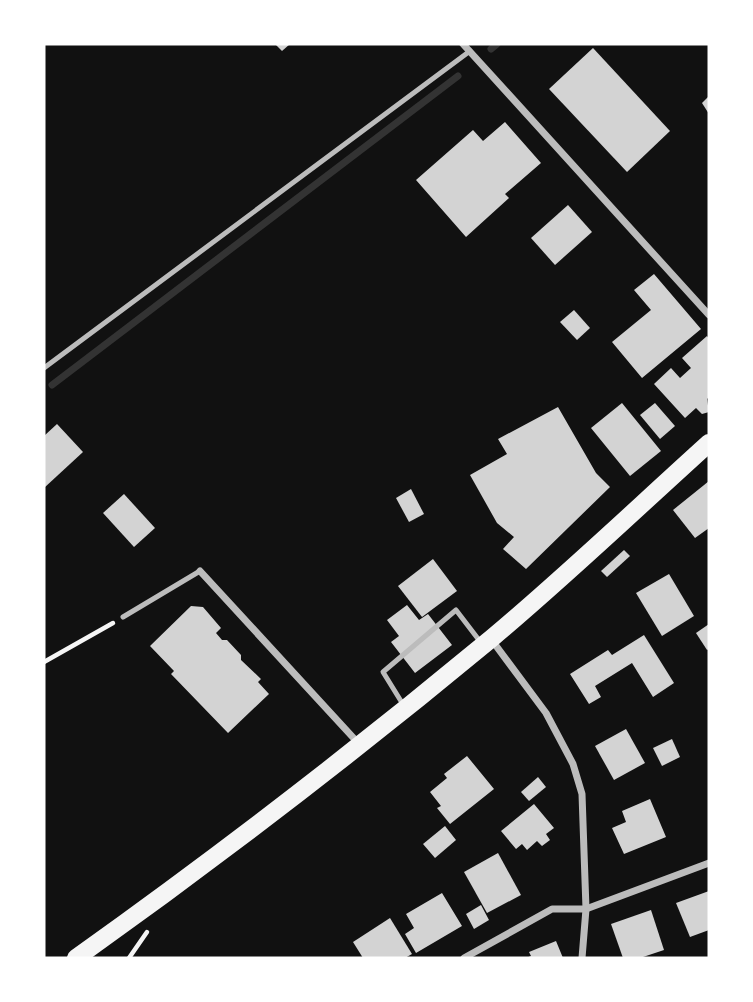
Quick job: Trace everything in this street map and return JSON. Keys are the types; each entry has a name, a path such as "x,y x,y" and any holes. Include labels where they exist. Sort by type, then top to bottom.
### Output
{"main road":[{"path":"76,958 361,746 487,642 709,443"}],"street":[{"path":"463,44 709,314"},
{"path":"200,571 361,746"},
{"path":"487,642 546,713 573,764 582,794 586,909 582,958"},
{"path":"464,958 552,909 586,909 709,863"}],"lane":[{"path":"44,368 470,51"},
{"path":"123,617 200,571"},
{"path":"406,709 383,672 457,610 487,642"}],"path":[{"path":"44,662 123,617"}],"building":[{"path":"275,44 290,44 282,51"},
{"path":"593,48 670,131 627,172 549,89"},
{"path":"709,96 709,114 702,103"},
{"path":"505,122 541,163 505,194 509,198 466,237 416,180 473,130 483,141"},
{"path":"568,205 592,232 555,265 531,238"},
{"path":"654,274 701,329 642,378 612,342 651,310 634,290"},
{"path":"574,310 590,328 577,340 560,322"},
{"path":"707,336 709,412 702,414 696,408 685,418 654,384 671,368 680,378 691,368 682,358"},
{"path":"622,403 661,451 630,476 591,428"},
{"path":"655,403 675,426 660,439 640,415"},
{"path":"558,407 596,473 610,487 526,569 503,549 514,537 497,523 470,475 507,454 498,439"},
{"path":"57,424 83,452 44,488 44,436"},
{"path":"709,481 709,528 695,538 673,510"},
{"path":"411,489 424,514 409,522 396,498"},
{"path":"124,494 155,528 134,547 103,513"},
{"path":"624,550 630,556 607,577 601,571"},
{"path":"433,559 457,591 422,617 398,586"},
{"path":"669,574 694,616 662,636 636,593"},
{"path":"407,605 419,620 428,614 452,645 415,673 391,642 399,636 387,620"},
{"path":"191,606 203,607 221,628 216,633 241,655 241,660 261,679 258,682 269,694 228,733 171,674 174,671 150,646"},
{"path":"709,624 709,649 707,650 696,633"},
{"path":"644,635 674,683 653,697 632,663 595,686 601,697 589,704 570,674 608,650 612,655"},
{"path":"626,729 645,763 614,780 595,746"},
{"path":"672,739 680,757 662,766 653,748"},
{"path":"467,756 494,789 450,824 437,808 441,806 430,792 447,778 444,774"},
{"path":"538,777 546,787 529,801 521,792"},
{"path":"650,799 666,837 624,854 612,828 626,822 622,811"},
{"path":"534,804 554,828 546,834 550,840 542,846 537,841 527,850 522,844 516,849 501,831"},
{"path":"445,826 456,840 435,858 423,844"},
{"path":"498,853 521,895 487,913 464,872"},
{"path":"709,891 709,930 690,937 676,903"},
{"path":"442,893 462,926 416,953 405,934 414,928 406,914"},
{"path":"481,905 489,920 474,929 466,914"},
{"path":"651,910 664,950 640,958 623,958 611,924"},
{"path":"390,918 412,954 405,958 363,958 353,942"},
{"path":"556,941 563,958 526,958 531,956 529,952"}],"waterway":[{"path":"491,49 497,44"},
{"path":"52,385 458,76"}]}
